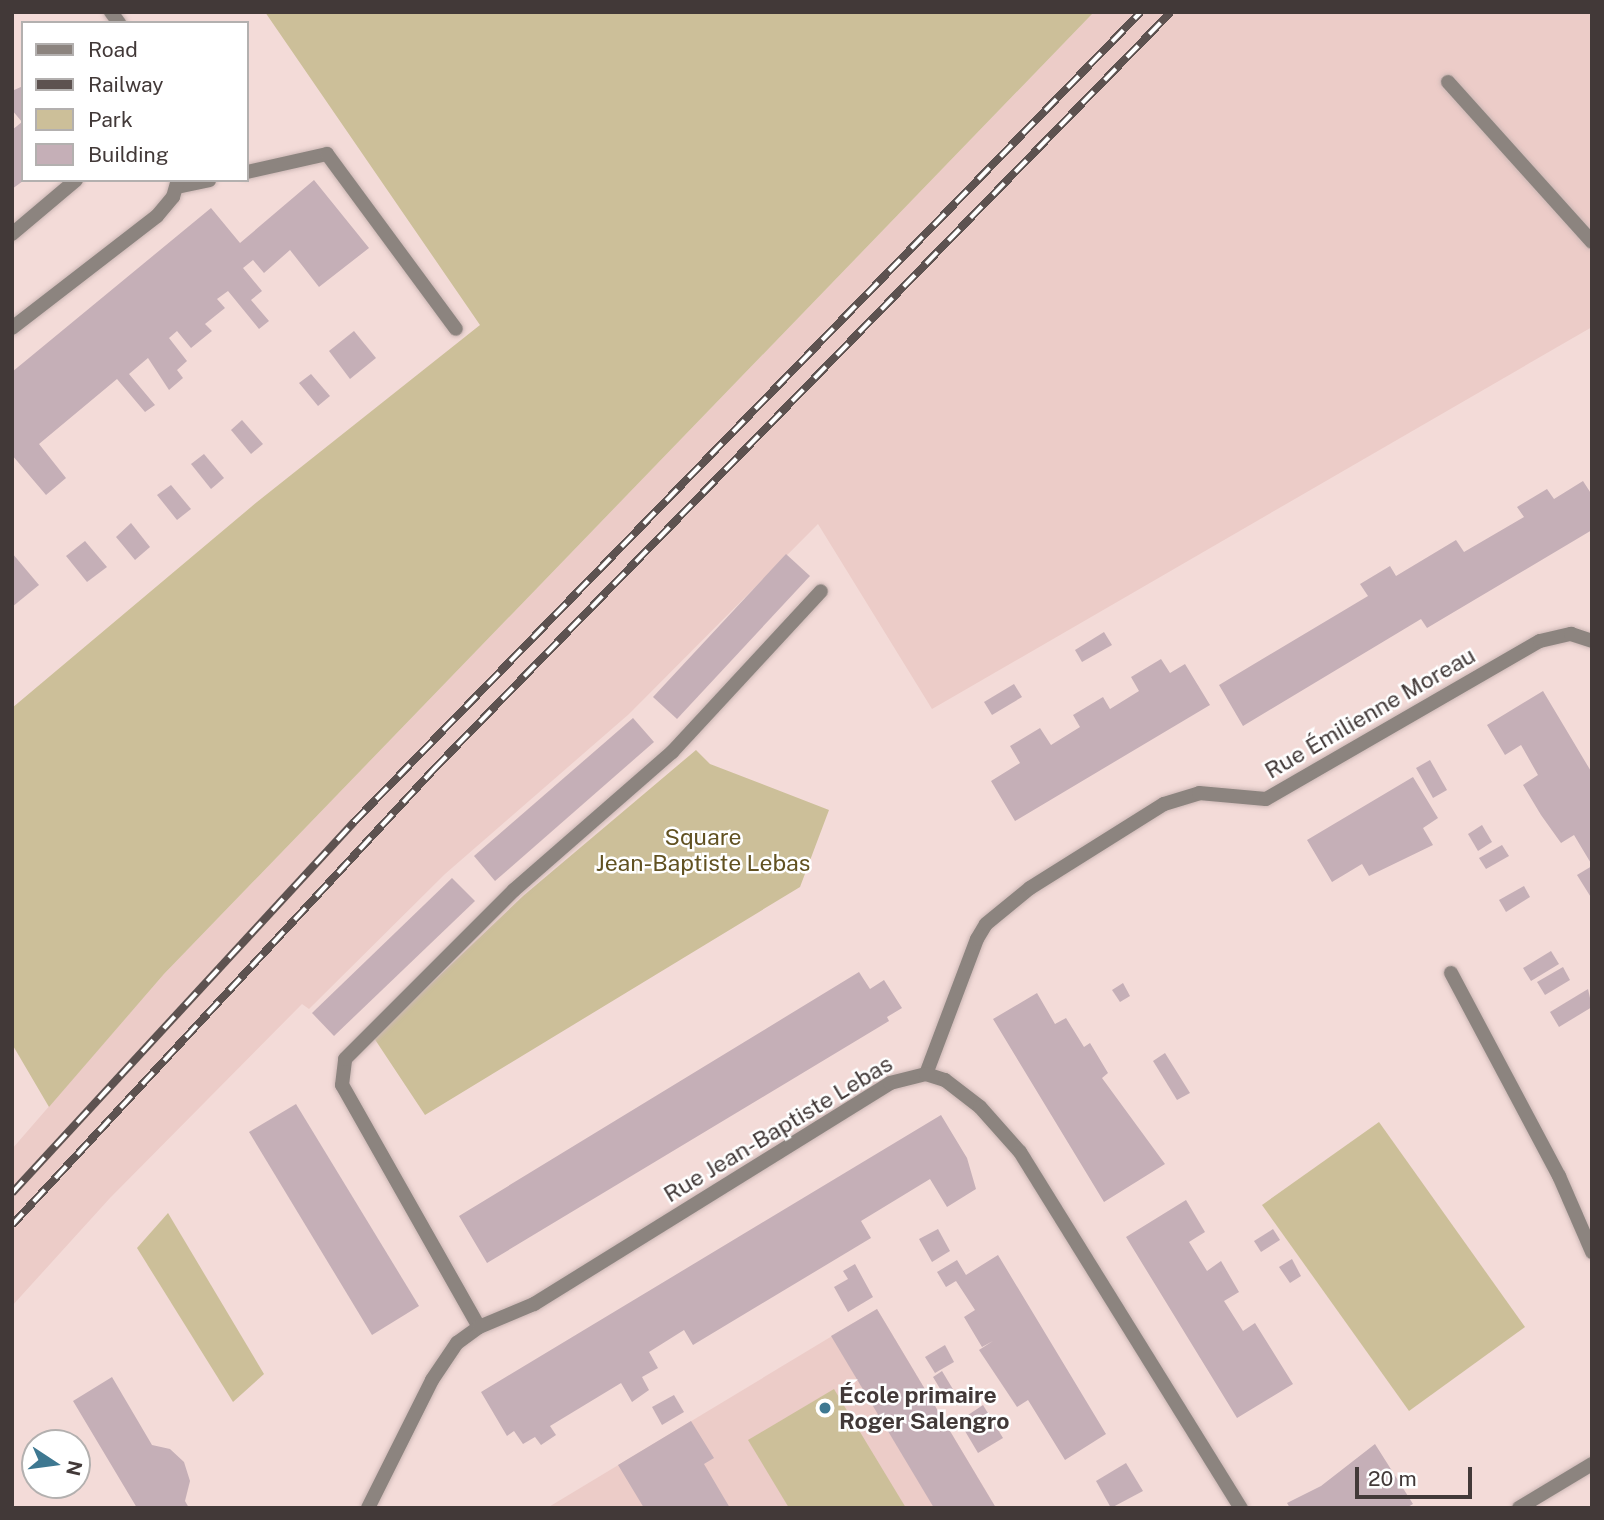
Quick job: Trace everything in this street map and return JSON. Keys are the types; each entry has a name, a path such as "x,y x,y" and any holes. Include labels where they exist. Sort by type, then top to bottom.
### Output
{"street":[{"path":"1448,82 1592,242"},
{"path":"248,172 327,154 456,329"},
{"path":"12,234 74,182"},
{"path":"12,328 156,216 177,184"},
{"path":"479,1327 342,1085 345,1059 514,890 672,752 821,591"},
{"name":"Rue Émilienne Moreau","path":"926,1074 977,939 1000,911 1181,797 1218,793 1266,799 1540,641 1571,634 1592,640"},
{"path":"1451,974 1559,1176 1592,1252"},
{"name":"Rue Jean-Baptiste Lebas","path":"368,1508 438,1369 457,1343 479,1327 534,1304 890,1083 926,1074 944,1080 980,1107 1020,1152 1241,1508"},
{"path":"1519,1508 1592,1464"}],"shaded area":[{"path":"1094,12 1592,12 1592,327 932,709 818,524 629,714 445,874 309,1009 302,1004 110,1198 12,1306 12,1149 164,974"},
{"name":"École primaire Roger Salengro","path":"877,1309 996,1508 547,1508"}],"green space":[{"path":"265,12 1094,12 164,974 49,1107 12,1044 12,708 257,502 480,325"},
{"name":"Square Jean-Baptiste Lebas","path":"696,750 710,764 829,810 800,887 425,1115 374,1038 523,896"},
{"path":"1379,1122 1525,1327 1409,1411 1262,1205"},
{"path":"168,1213 264,1374 233,1402 137,1248"},
{"path":"834,1389 906,1508 789,1508 748,1440"}],"building":[{"path":"21,87 21,121 12,110 12,91"},
{"path":"21,123 22,182 12,189 12,130"},
{"path":"314,180 369,248 319,287 290,250 264,273 253,260 243,268 262,291 251,300 269,321 259,329 228,291 217,299 225,308 205,324 212,331 191,348 177,331 169,338 187,361 177,370 183,378 169,390 148,358 129,374 155,405 145,412 117,379 39,444 66,478 46,495 12,455 12,372 211,208 240,243"},
{"path":"354,331 376,358 350,379 329,351"},
{"path":"311,374 330,396 318,406 299,383"},
{"path":"242,420 263,444 251,454 231,430"},
{"path":"204,454 224,478 211,489 191,464"},
{"path":"1583,481 1592,495 1592,530 1427,628 1421,619 1243,726 1219,685 1368,596 1360,584 1390,566 1396,576 1456,540 1464,552 1524,517 1517,507 1547,489 1554,499"},
{"path":"171,485 191,509 177,520 157,495"},
{"path":"131,523 150,547 135,560 116,537"},
{"path":"85,541 107,567 87,582 66,556"},
{"path":"12,553 39,585 12,607"},
{"path":"786,554 810,576 677,719 653,697"},
{"path":"1104,632 1112,645 1082,662 1075,650"},
{"path":"1161,659 1170,673 1185,664 1210,705 1015,821 991,781 1020,763 1010,746 1040,728 1051,745 1080,727 1073,715 1103,697 1110,709 1139,691 1131,677"},
{"path":"1014,684 1022,697 992,715 984,702"},
{"path":"1543,691 1592,773 1592,865 1574,835 1561,843 1523,785 1538,775 1521,745 1505,755 1487,725"},
{"path":"633,718 654,742 495,881 474,856"},
{"path":"1430,760 1447,790 1433,798 1416,768"},
{"path":"1413,777 1438,818 1423,828 1433,845 1369,876 1362,864 1332,882 1307,840"},
{"path":"1482,825 1492,842 1478,851 1468,834"},
{"path":"1502,845 1509,856 1486,869 1479,858"},
{"path":"1592,866 1592,899 1577,875"},
{"path":"452,878 475,901 334,1036 312,1013"},
{"path":"1524,886 1530,897 1506,912 1499,900"},
{"path":"1551,951 1559,964 1531,981 1523,968"},
{"path":"1563,967 1570,980 1545,995 1537,982"},
{"path":"859,972 870,989 884,980 902,1008 887,1017 889,1021 487,1263 459,1216"},
{"path":"1123,983 1130,996 1120,1002 1112,990"},
{"path":"1588,989 1592,1007 1559,1027 1550,1012"},
{"path":"1037,993 1055,1024 1066,1018 1084,1047 1090,1043 1108,1073 1102,1078 1165,1164 1104,1202 993,1019"},
{"path":"1165,1053 1190,1093 1177,1100 1153,1061"},
{"path":"296,1104 419,1306 372,1335 249,1132"},
{"path":"941,1115 967,1158 976,1189 947,1207 930,1179 861,1221 871,1238 693,1345 684,1330 649,1352 658,1368 642,1377 649,1390 632,1402 621,1383 550,1426 556,1435 541,1445 535,1437 523,1444 514,1431 507,1436 481,1392"},
{"path":"1186,1200 1205,1232 1189,1242 1207,1271 1221,1261 1239,1292 1224,1301 1243,1331 1255,1323 1293,1384 1237,1418 1126,1237"},
{"path":"938,1229 950,1251 932,1262 919,1239"},
{"path":"1273,1229 1280,1240 1261,1252 1254,1241"},
{"path":"998,1255 1106,1434 1065,1460 1028,1400 1017,1407 979,1350 993,1341 982,1347 964,1317 975,1310 956,1281 946,1287 937,1272 957,1260 966,1275"},
{"path":"1292,1259 1301,1276 1290,1283 1279,1267"},
{"path":"855,1264 873,1297 848,1312 834,1287 848,1279 843,1271"},
{"path":"877,1309 996,1508 934,1508 831,1336"},
{"path":"945,1345 954,1362 935,1373 925,1357"},
{"path":"942,1371 957,1396 948,1402 933,1377"},
{"path":"112,1377 152,1445 170,1449 184,1462 190,1481 185,1501 189,1508 137,1508 73,1401"},
{"path":"674,1395 684,1412 662,1425 652,1407"},
{"path":"983,1405 1003,1438 978,1453 959,1421"},
{"path":"691,1421 714,1458 704,1464 730,1508 644,1508 618,1465"},
{"path":"1375,1444 1413,1504 1406,1508 1290,1508 1287,1503 1321,1486"},
{"path":"1126,1463 1143,1491 1111,1508 1096,1481"}],"railway":[{"path":"12,1193 354,822 1141,12"},
{"path":"12,1225 435,768 1171,12"}],"place":[{"name":"École primaire Roger Salengro","path":"825,1408"}]}
